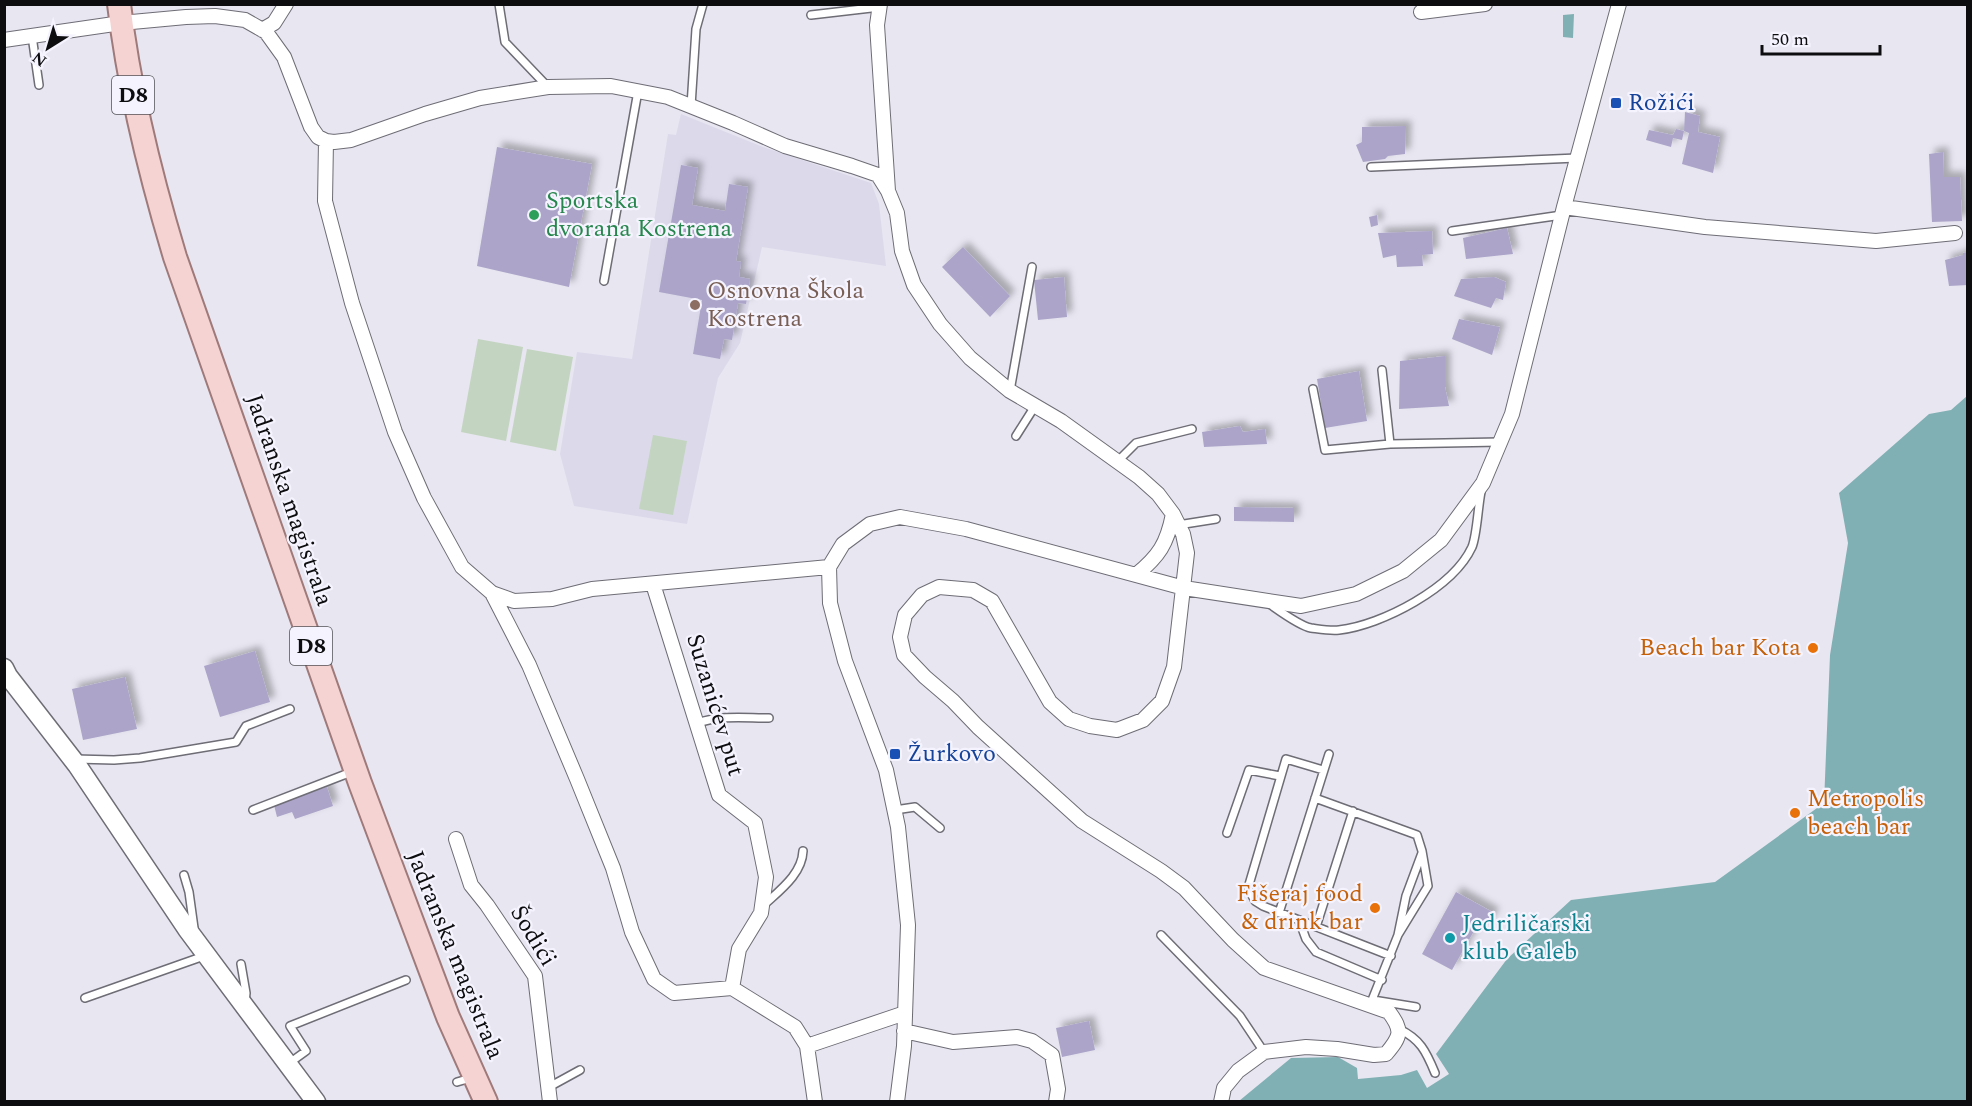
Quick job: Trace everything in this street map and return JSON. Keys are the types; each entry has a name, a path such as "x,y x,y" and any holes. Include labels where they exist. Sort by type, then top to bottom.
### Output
{"main road":[{"name":"Jadranska magistrala","path":"120,14 133,95 175,257 355,770 448,1017 465,1079 486,1101"}],"street":[{"path":"262,30 274,23 286,4"},
{"path":"1421,12 1485,4"},
{"path":"897,1101 904,1031 908,925 898,827 886,770 845,661 830,603 829,567 843,544 870,524 900,516 966,529 1184,588 1301,606 1356,594 1403,571 1441,540 1483,483 1512,414 1563,211 1619,4"},
{"path":"880,6 877,25 888,191"},
{"path":"4,40 32,36 120,14 185,14 245,20 262,30 284,57 311,127 318,137 326,141 351,140 425,114 480,98 548,87 610,86 668,97 785,146 878,176 888,191 897,213 902,251 914,285 940,324 963,350 1010,391 1061,421 1138,477 1158,495 1176,520 1187,553 1174,667 1162,701 1143,720 1117,729 1090,726 1069,719 1050,702 992,601 973,590 939,587 922,595 905,615 900,637 904,655 1082,821 1184,888 1233,940 1264,968 1372,1003 1389,1012 1398,1024 1396,1042 1386,1054 1374,1055 1306,1047 1264,1053 1238,1071 1224,1088 1221,1101"},
{"path":"326,141 325,201 352,303 395,432 424,498 462,567 492,593 514,601 552,598 592,590 829,567"},
{"path":"1563,211 1705,227 1876,242 1955,233"},
{"path":"1136,575 1152,562 1176,520"},
{"name":"Suzanićev put","path":"653,584 719,795 755,823 765,877 761,913 739,949 732,988"},
{"path":"492,593 529,665 613,868 632,932 654,979 674,993 732,988 795,1027 807,1046 815,1101"},
{"path":"4,668 73,759 195,940 316,1101"},
{"name":"Šodići","path":"456,839 471,885 487,904 536,976 550,1094"},
{"path":"807,1046 905,1013"},
{"path":"904,1031 953,1042 1017,1036 1032,1041 1052,1055 1059,1089 1056,1101"}],"lane":[{"path":"499,4 505,42 548,87"},
{"path":"691,106 696,29 703,4"},
{"path":"811,15 880,6"},
{"path":"32,36 39,85"},
{"path":"604,281 638,91"},
{"path":"1371,167 1577,158"},
{"path":"1452,231 1563,211"},
{"path":"1010,391 1032,267"},
{"path":"1382,370 1390,444"},
{"path":"1313,388 1325,450 1390,444 1500,442"},
{"path":"1016,436 1035,406"},
{"path":"1117,462 1136,442 1192,429"},
{"path":"1263,601 1308,627 1337,630 1359,626 1412,604 1440,584 1464,561 1473,544 1483,483"},
{"path":"1176,520 1216,519"},
{"path":"73,759 140,758 236,742 246,726 290,709"},
{"path":"697,723 731,716 769,718"},
{"path":"1279,913 1329,754"},
{"path":"1323,770 1286,759 1248,888 1255,901 1279,913 1391,956"},
{"path":"252,810 355,770"},
{"path":"1227,833 1249,770 1280,776"},
{"path":"1315,798 1417,835 1428,886 1398,935"},
{"path":"895,810 915,807 940,828"},
{"path":"1316,927 1353,811"},
{"path":"761,908 798,870 803,862 803,851"},
{"path":"1416,1007 1372,1003 1398,935 1402,909 1422,851"},
{"path":"184,875 189,892 195,940"},
{"path":"1299,920 1306,939 1316,952 1382,980"},
{"path":"1161,935 1240,1016 1264,1053"},
{"path":"85,998 207,955"},
{"path":"241,964 246,993 244,1005"},
{"path":"288,1064 306,1051 290,1026 406,980"},
{"path":"1398,1029 1412,1035 1426,1051 1435,1073"},
{"path":"550,1094 580,1070"}],"shaded area":[{"name":"Osnovna Škola Kostrena","path":"681,114 763,147 871,183 879,204 886,266 762,247 740,343 718,378 687,524 574,506 560,454 577,352 632,359 668,134 676,135"}],"green space":[{"path":"478,339 523,347 506,441 461,432"},
{"path":"527,349 573,357 556,451 510,442"},
{"path":"653,435 687,441 673,515 639,509"}],"water":[{"path":"1574,14 1573,38 1563,37 1563,15"},
{"path":"1967,396 1967,1101 1239,1101 1291,1058 1338,1057 1357,1068 1358,1079 1401,1075 1417,1070 1427,1088 1449,1074 1436,1054 1507,959 1571,900 1715,882 1824,803 1830,655 1848,543 1839,493 1929,414 1951,410"}],"building":[{"path":"1685,112 1700,116 1698,132 1720,137 1713,173 1682,164 1689,133 1684,131"},
{"path":"1406,126 1405,154 1363,162 1356,145 1362,142 1362,127"},
{"path":"1676,129 1684,131 1682,140 1673,138 1671,147 1646,140 1649,130 1673,135"},
{"name":"Sportska dvorana Kostrena","path":"497,147 592,164 569,287 477,266"},
{"path":"1943,152 1944,177 1960,177 1962,221 1932,222 1929,154"},
{"path":"681,165 698,168 692,205 725,211 729,184 748,187 736,261 741,262 739,277 750,279 746,304 738,303 732,340 724,339 720,359 693,354 702,300 659,292"},
{"path":"1377,215 1378,225 1371,227 1369,217"},
{"path":"1507,228 1513,254 1466,259 1463,238"},
{"path":"1432,231 1433,254 1422,255 1423,266 1397,267 1396,255 1383,258 1378,233"},
{"path":"963,247 1010,296 990,317 942,267"},
{"path":"1968,252 1968,285 1949,286 1945,260"},
{"path":"1064,277 1067,317 1038,320 1034,280"},
{"path":"1494,277 1506,282 1503,300 1496,298 1491,308 1454,296 1461,279"},
{"path":"1459,319 1500,327 1492,355 1452,339"},
{"path":"1445,356 1445,387 1449,406 1399,409 1400,361"},
{"path":"1359,371 1367,421 1325,428 1317,379"},
{"path":"1240,426 1243,432 1265,429 1267,444 1204,447 1202,432"},
{"path":"1234,507 1294,508 1294,522 1234,521"},
{"path":"255,651 270,702 220,717 204,666"},
{"path":"125,677 137,729 83,740 72,689"},
{"path":"327,787 333,806 295,819 292,812 277,817 274,805"},
{"name":"Jedriličarski klub Galeb","path":"1456,892 1494,913 1486,927 1479,922 1452,970 1422,954"},
{"path":"1089,1021 1095,1050 1062,1057 1056,1028"}],"place":[{"name":"Rožići","path":"1616,103"},
{"name":"Sportska dvorana Kostrena","path":"534,215"},
{"name":"Osnovna Škola Kostrena","path":"695,305"},
{"name":"Beach bar Kota","path":"1813,648"},
{"name":"Žurkovo","path":"895,754"},
{"name":"Metropolis beach bar","path":"1795,813"},
{"name":"Fišeraj food & drink bar","path":"1375,908"},
{"name":"Jedriličarski klub Galeb","path":"1450,938"}]}
